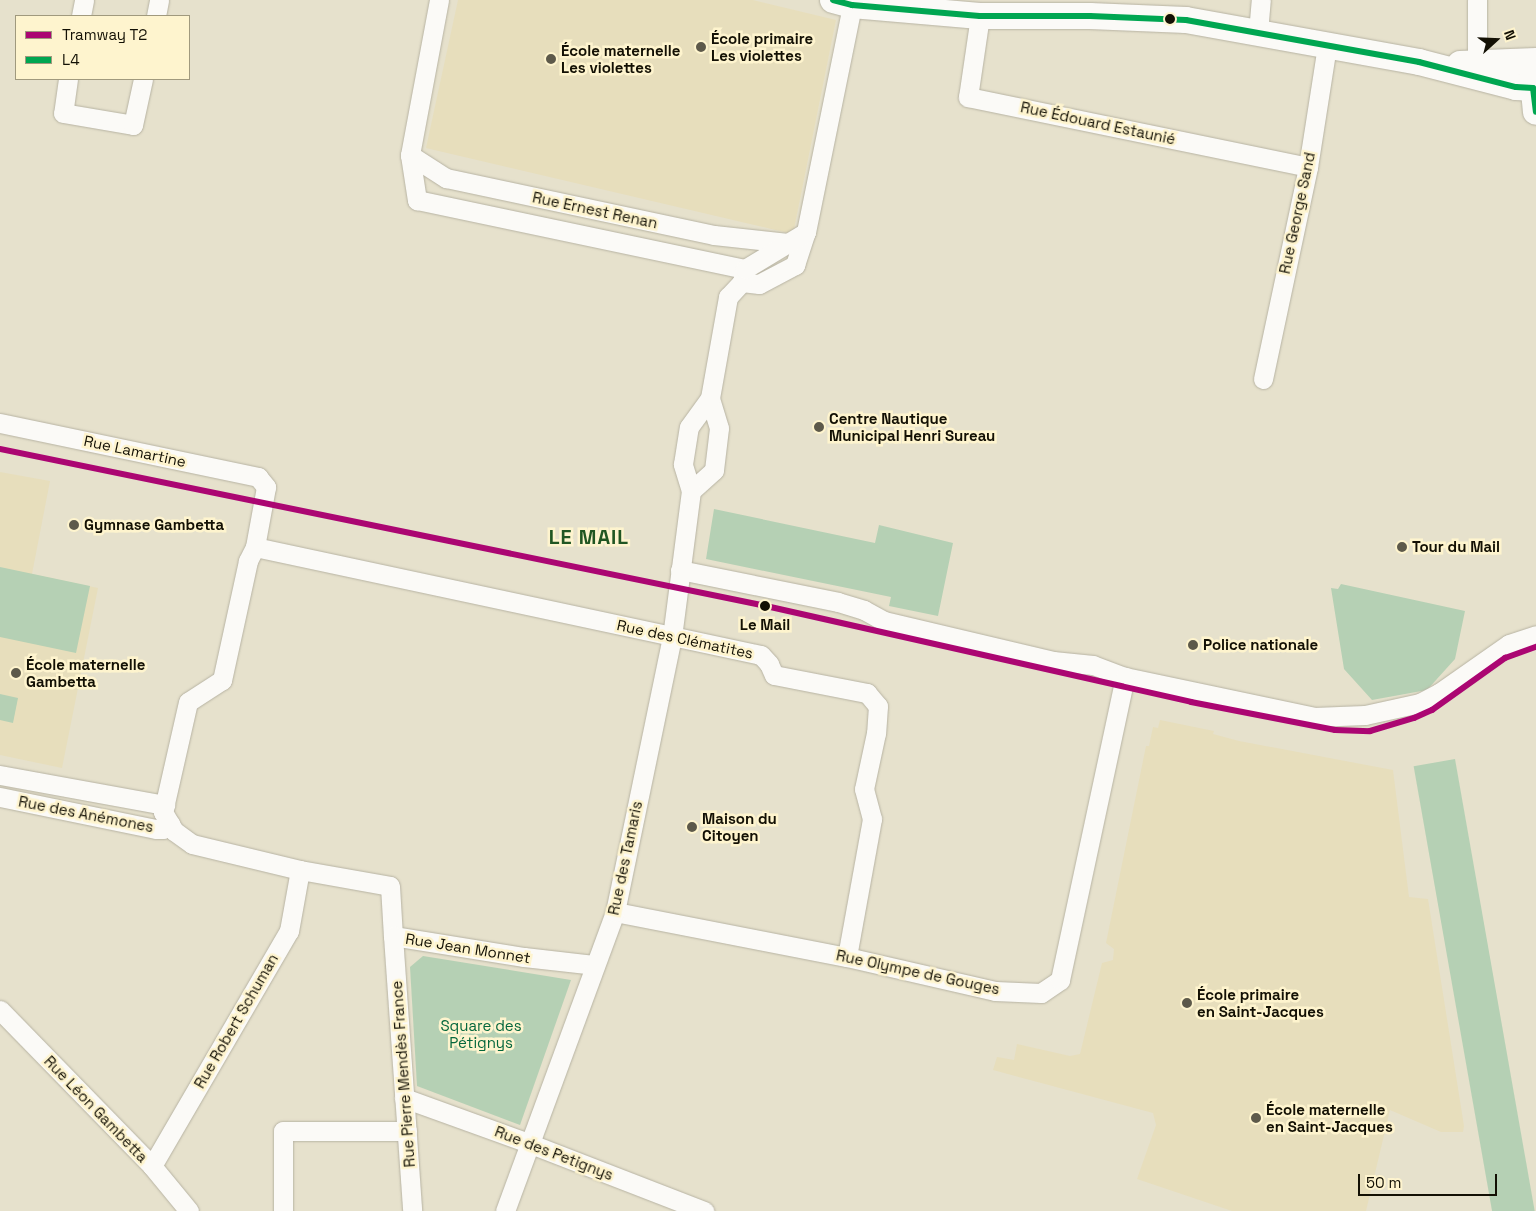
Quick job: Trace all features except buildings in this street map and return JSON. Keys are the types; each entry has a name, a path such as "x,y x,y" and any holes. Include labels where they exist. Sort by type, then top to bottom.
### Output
{"main road":[{"path":"843,2 980,16 1090,16 1186,20 1419,62 1516,87 1535,81"},
{"path":"1419,62 1477,64 1535,81"}],"street":[{"path":"81,15 84,0"},
{"path":"156,15 159,0"},
{"name":"Rue Ernest Renan","path":"439,0 410,155 417,200 744,276 758,284 795,265 806,232 843,2"},
{"path":"1258,32 1261,0"},
{"path":"1476,0 1477,64"},
{"name":"Rue Édouard Estaunié","path":"980,16 968,97 1308,167"},
{"name":"Rue George Sand","path":"1263,379 1308,167 1327,46"},
{"path":"68,80 64,113 133,125 143,80"},
{"name":"Rue Ernest Renan","path":"410,155 446,178 714,235 788,243"},
{"path":"710,398 688,427 683,464 691,491 714,470 719,428 710,398 728,297 744,276 806,232"},
{"name":"Rue Lamartine","path":"0,423 258,477 266,487 255,547"},
{"name":"Rue des Tamaris","path":"505,1211 532,1144 594,965 615,912 672,637 691,491"},
{"path":"166,814 188,702 222,680 248,561 255,547"},
{"name":"Rue des Clématites","path":"255,547 761,655 769,664 774,675 867,693 878,706 876,733 864,789 872,819 847,957"},
{"path":"680,570 838,602 864,610 884,621 1053,661 1093,665 1125,677 1314,717 1346,718 1387,712 1420,703 1439,693 1509,644 1536,635"},
{"name":"Rue Olympe de Gouges","path":"615,912 847,957 996,990 1041,993 1060,980 1125,677"},
{"name":"Rue des Anémones","path":"0,774 166,814 174,830 192,844 300,870"},
{"name":"Rue des Anémones","path":"0,797 156,829 163,829 166,814"},
{"name":"Rue Jean Monnet","path":"300,870 390,886 393,936 524,957 594,965"},
{"name":"Rue Robert Schuman","path":"152,1166 289,931 300,870"},
{"name":"Rue Pierre Mendès France","path":"393,936 412,1211"},
{"name":"Rue Léon Gambetta","path":"0,1010 152,1166 189,1211"},
{"name":"Rue des Petignys","path":"404,1098 532,1144 704,1211"},
{"path":"283,1211 283,1131 407,1131"}],"shaded area":[{"path":"458,0 753,0 836,20 793,234 426,148"},
{"path":"0,472 50,481 32,574 98,588 62,768 0,755"},
{"path":"1160,720 1214,731 1213,734 1239,741 1393,770 1409,897 1428,899 1464,1126 1463,1132 1441,1132 1390,1110 1366,1211 1232,1211 1137,1179 1156,1125 1153,1113 993,1070 997,1057 1014,1060 1017,1044 1070,1056 1080,1054 1102,963 1113,960 1114,949 1106,943 1146,746 1149,746 1153,727 1158,728"}],"green space":[{"path":"714,509 875,543 879,525 953,543 938,616 889,606 891,597 706,559"},
{"path":"0,567 90,586 76,653 0,637"},
{"path":"1341,584 1465,611 1455,659 1427,690 1372,700 1344,669 1331,588 1338,589"},
{"path":"0,694 18,698 13,723 0,720"},
{"path":"1455,759 1535,1211 1492,1211 1414,766"},
{"name":"Square des Pétignys","path":"423,956 571,980 520,1125 417,1086 410,967"}],"tram line":[{"name":"T2","path":"0,449 766,606 1191,702 1335,730 1370,731 1414,718 1432,710 1505,658 1536,647"}],"transit line":[{"name":"L4","path":"833,0 852,5 980,16 1090,16 1186,20 1419,62 1516,87 1533,88 1536,112"}],"place":[{"name":"École primaire Les violettes","path":"701,47"},
{"name":"École maternelle Les violettes","path":"551,59"},
{"name":"Centre Nautique Municipal Henri Sureau","path":"819,427"},
{"name":"Gymnase Gambetta","path":"74,525"},
{"name":"Tour du Mail","path":"1402,547"},
{"name":"Le Mail","path":"765,606"},
{"name":"Police nationale","path":"1193,645"},
{"name":"École maternelle Gambetta","path":"16,673"},
{"name":"Maison du Citoyen","path":"692,827"},
{"name":"École primaire en Saint-Jacques","path":"1187,1003"},
{"name":"École maternelle en Saint-Jacques","path":"1256,1118"}],"district":[{"name":"LE MAIL","path":"589,537"}]}
